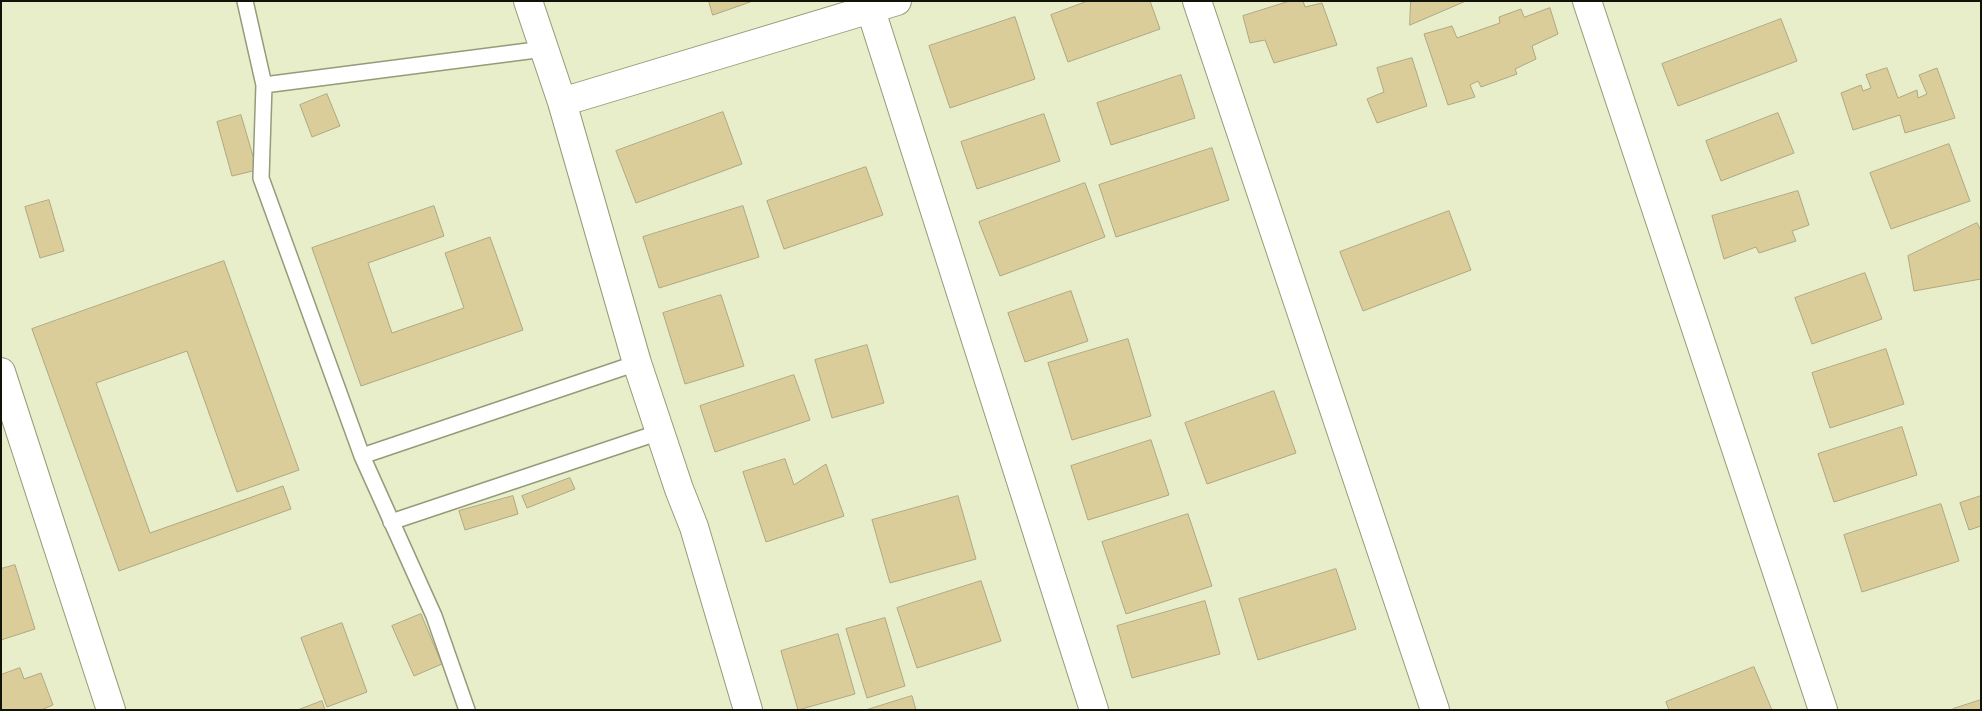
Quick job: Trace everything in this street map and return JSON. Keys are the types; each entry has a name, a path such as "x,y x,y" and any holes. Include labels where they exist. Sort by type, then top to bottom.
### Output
{"street":[{"path":"528,1 562,102 637,363 697,536 748,710"},
{"path":"562,102 869,5 897,1"},
{"path":"1197,1 1435,710"},
{"path":"1587,1 1823,710"},
{"path":"869,5 1094,710"},
{"path":"1,372 111,710"}],"lane":[{"path":"245,1 264,85 262,178 362,456 434,616 467,710"},
{"path":"264,85 544,50"},
{"path":"362,456 637,363"},
{"path":"391,522 660,432"}],"building":[{"path":"709,1 753,1 713,15"},
{"path":"1088,1 1150,1 1160,29 1068,62 1051,15"},
{"path":"1290,1 1303,1 1305,7 1322,3 1337,45 1274,63 1265,40 1250,43 1243,16"},
{"path":"1411,1 1466,1 1410,25"},
{"path":"1550,8 1558,34 1532,46 1536,59 1515,69 1517,74 1481,87 1478,81 1470,85 1475,97 1448,105 1424,34 1452,26 1457,38 1500,23 1499,17 1521,9 1524,17"},
{"path":"1015,17 1035,79 950,108 929,46"},
{"path":"1781,19 1797,61 1678,106 1662,64"},
{"path":"1412,58 1427,106 1377,123 1367,99 1384,92 1377,68"},
{"path":"1887,68 1898,98 1917,90 1918,98 1927,94 1919,75 1937,68 1955,118 1905,133 1900,115 1853,130 1841,93 1861,85 1863,91 1871,88 1866,75"},
{"path":"1181,75 1195,118 1111,145 1097,103"},
{"path":"327,94 340,126 312,137 300,105"},
{"path":"723,112 742,164 636,203 616,151"},
{"path":"1778,113 1794,153 1721,181 1706,141"},
{"path":"1044,114 1060,161 977,189 961,142"},
{"path":"241,115 257,170 232,176 217,122"},
{"path":"1949,144 1970,201 1891,229 1870,173"},
{"path":"1212,148 1229,200 1116,237 1099,185"},
{"path":"866,167 883,215 784,249 767,201"},
{"path":"1085,183 1105,237 1000,276 979,222"},
{"path":"1798,191 1809,225 1792,231 1796,241 1759,253 1756,247 1724,259 1712,216"},
{"path":"49,200 64,251 40,258 25,207"},
{"path":"434,206 444,236 368,263 392,333 464,308 445,253 490,237 523,330 361,386 312,248"},
{"path":"743,206 759,257 659,288 643,237"},
{"path":"1449,211 1471,270 1363,311 1340,252"},
{"path":"1977,223 1981,230 1981,279 1914,291 1908,256"},
{"path":"224,261 299,470 237,492 187,351 96,383 150,533 283,486 291,509 119,571 32,329"},
{"path":"1865,273 1882,319 1812,344 1795,298"},
{"path":"1071,291 1088,341 1025,362 1008,313"},
{"path":"721,295 744,366 685,384 663,313"},
{"path":"1128,339 1151,416 1072,440 1048,363"},
{"path":"867,345 884,403 832,418 815,360"},
{"path":"1886,349 1904,404 1830,428 1812,373"},
{"path":"794,375 810,420 715,452 700,406"},
{"path":"1274,391 1296,453 1207,484 1185,423"},
{"path":"1902,427 1917,475 1834,502 1818,454"},
{"path":"1151,440 1169,495 1088,520 1071,466"},
{"path":"785,459 794,485 826,464 844,516 766,542 743,472"},
{"path":"570,478 575,489 527,508 522,496"},
{"path":"513,496 518,514 465,530 459,511"},
{"path":"958,496 976,559 890,583 872,520"},
{"path":"1981,496 1981,526 1969,530 1960,503"},
{"path":"1941,504 1959,561 1862,592 1844,535"},
{"path":"1188,514 1212,586 1126,614 1102,542"},
{"path":"15,565 35,629 1,640 1,569"},
{"path":"1336,569 1356,629 1258,660 1239,599"},
{"path":"981,581 1001,641 917,668 897,608"},
{"path":"1205,601 1220,654 1132,678 1117,626"},
{"path":"421,614 442,664 414,676 392,626"},
{"path":"885,618 905,686 867,698 846,629"},
{"path":"342,623 367,692 327,707 301,638"},
{"path":"838,634 855,694 798,710 781,651"},
{"path":"1754,667 1772,710 1669,710 1666,702"},
{"path":"20,668 24,679 41,673 53,705 41,710 1,710 1,675"},
{"path":"912,696 916,710 866,710"},
{"path":"1981,700 1981,710 1953,710 1953,709"},
{"path":"322,701 325,710 298,710"}]}
